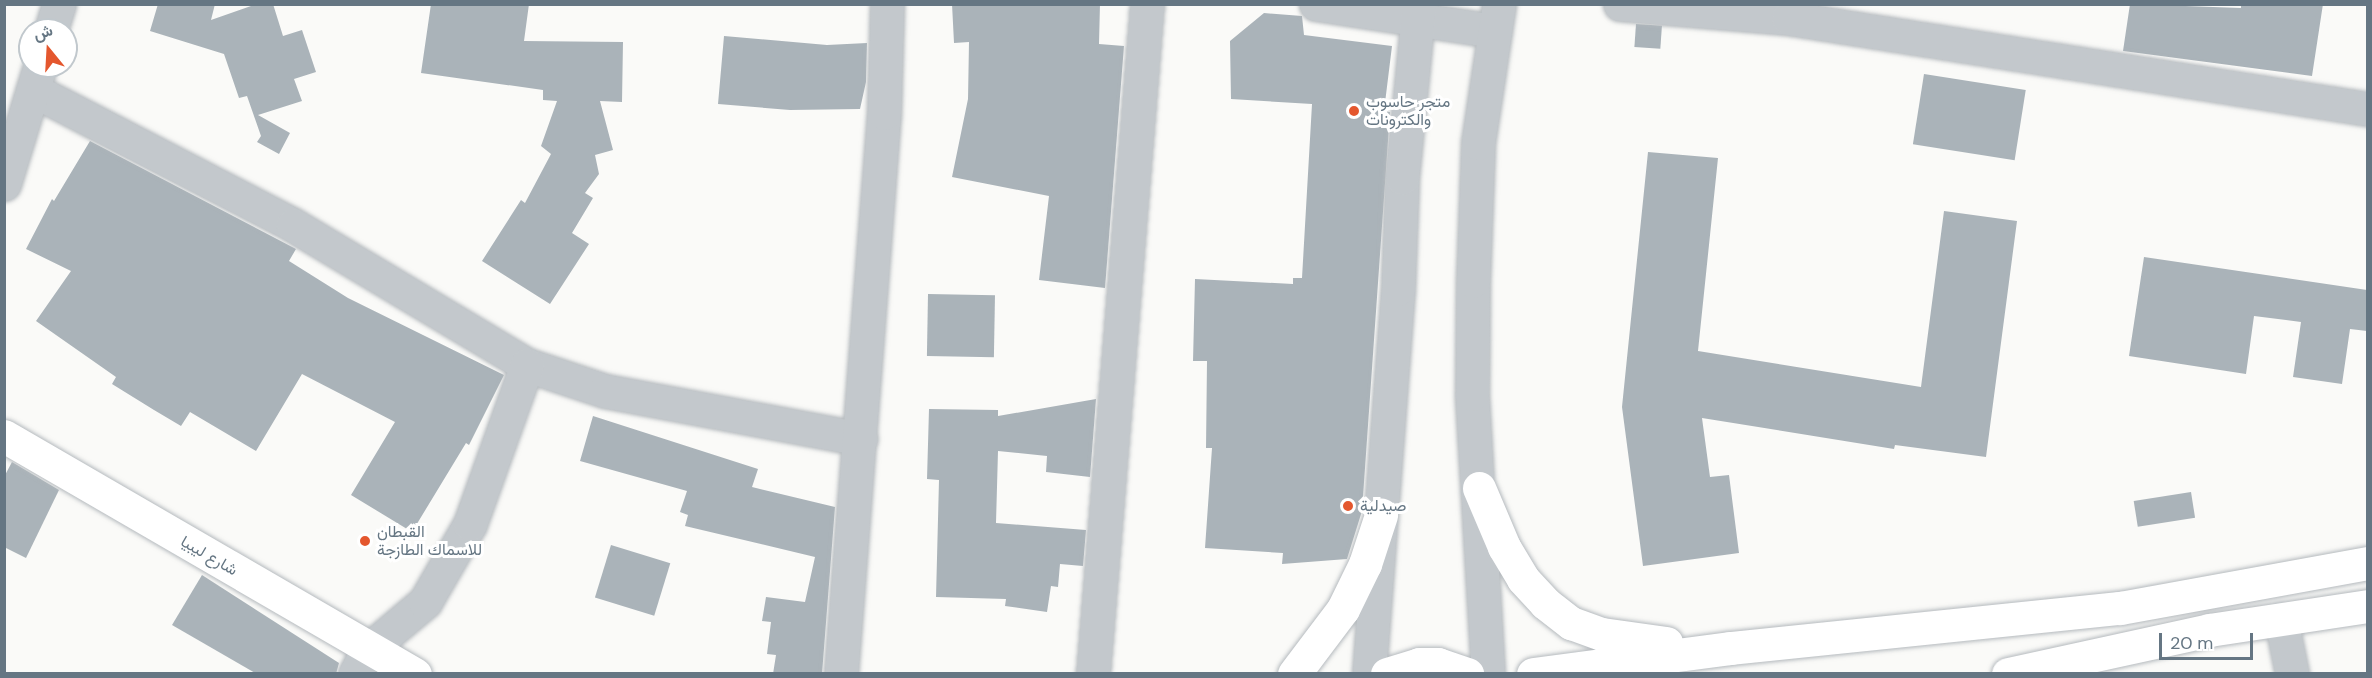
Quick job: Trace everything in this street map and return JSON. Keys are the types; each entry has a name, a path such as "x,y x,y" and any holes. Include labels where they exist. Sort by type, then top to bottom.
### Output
{"main road":[{"name":"شارع ليبيا","path":"4,436 361,662 414,674"},
{"path":"1479,488 1504,548 1523,579 1545,603 1571,623 1602,634 1642,641 1731,648"},
{"path":"1294,674 1343,609 1365,564 1381,515"},
{"path":"1533,674 1731,648 2120,608 2367,563"},
{"path":"2008,674 2209,630 2367,606"},
{"path":"1387,674 1419,664 1438,664 1467,674"}],"street":[{"path":"841,674 861,439 884,113 887,4"},
{"path":"1093,674 1147,4"},
{"path":"1317,4 1497,18 1478,143 1473,281 1472,394 1488,674"},
{"path":"1620,4 1797,11 2367,109"},
{"path":"1369,674 1402,178 1419,11"},
{"path":"4,184 36,78 293,225 527,365 605,391 861,439"},
{"path":"361,662 425,602 470,524 527,365"},
{"path":"2281,619 2292,674"}],"building":[{"path":"158,4 215,4 211,20 257,4 273,4 283,36 302,30 316,72 294,79 302,101 258,115 290,133 279,154 257,142 261,136 247,96 239,98 224,54 150,31"},
{"path":"431,4 529,4 524,41 623,42 622,102 600,101 613,150 595,155 599,174 585,193 593,198 572,233 589,244 550,304 482,261 521,200 525,203 551,154 541,146 557,101 543,100 543,90 421,73"},
{"path":"952,4 1100,4 1099,44 1124,46 1105,288 1039,280 1049,196 952,177 968,99 969,42 954,43"},
{"path":"2130,4 2241,8 2241,4 2323,4 2312,76 2123,51"},
{"path":"1264,13 1302,16 1304,35 1392,46 1384,111 1390,112 1362,511 1347,559 1282,564 1283,553 1205,548 1212,448 1206,448 1207,361 1193,361 1195,279 1293,284 1293,278 1302,278 1312,104 1231,99 1230,41"},
{"path":"1636,24 1662,26 1660,49 1634,47"},
{"path":"724,36 827,45 867,43 866,82 860,109 790,110 718,104"},
{"path":"1924,74 2026,90 2015,160 1913,144"},
{"path":"90,141 296,249 289,261 348,298 504,375 469,445 466,443 412,532 351,495 395,422 302,374 256,451 190,412 181,426 112,384 116,377 36,321 71,271 26,249 52,199 54,201"},
{"path":"1648,152 1718,158 1698,351 1921,387 1944,211 2017,221 1986,457 1895,445 1894,449 1702,418 1710,477 1729,475 1739,553 1643,566 1622,407"},
{"path":"2144,257 2367,290 2367,331 2350,329 2342,384 2293,377 2301,322 2254,316 2246,374 2129,356"},
{"path":"928,294 995,295 994,357 927,356"},
{"path":"1096,399 1090,477 1046,472 1047,456 998,451 996,523 1086,530 1083,566 1060,564 1058,587 1051,586 1047,612 1005,606 1006,599 936,597 939,480 927,479 929,409 998,410 998,416"},
{"path":"593,416 758,469 752,487 835,507 822,674 773,674 776,655 767,654 771,622 762,621 766,597 805,602 815,557 685,526 688,515 680,512 687,491 580,461"},
{"path":"12,462 59,490 26,558 4,547 4,477"},
{"path":"2191,492 2195,518 2138,527 2134,501"},
{"path":"611,545 670,563 654,616 595,598"},
{"path":"202,575 339,663 336,674 257,674 172,625"}],"place":[{"name":"متجر حاسوب والكترونات","path":"1354,111"},
{"name":"صيدلية","path":"1348,506"},
{"name":"القبطان للاسماك الطازجة","path":"365,541"}]}
